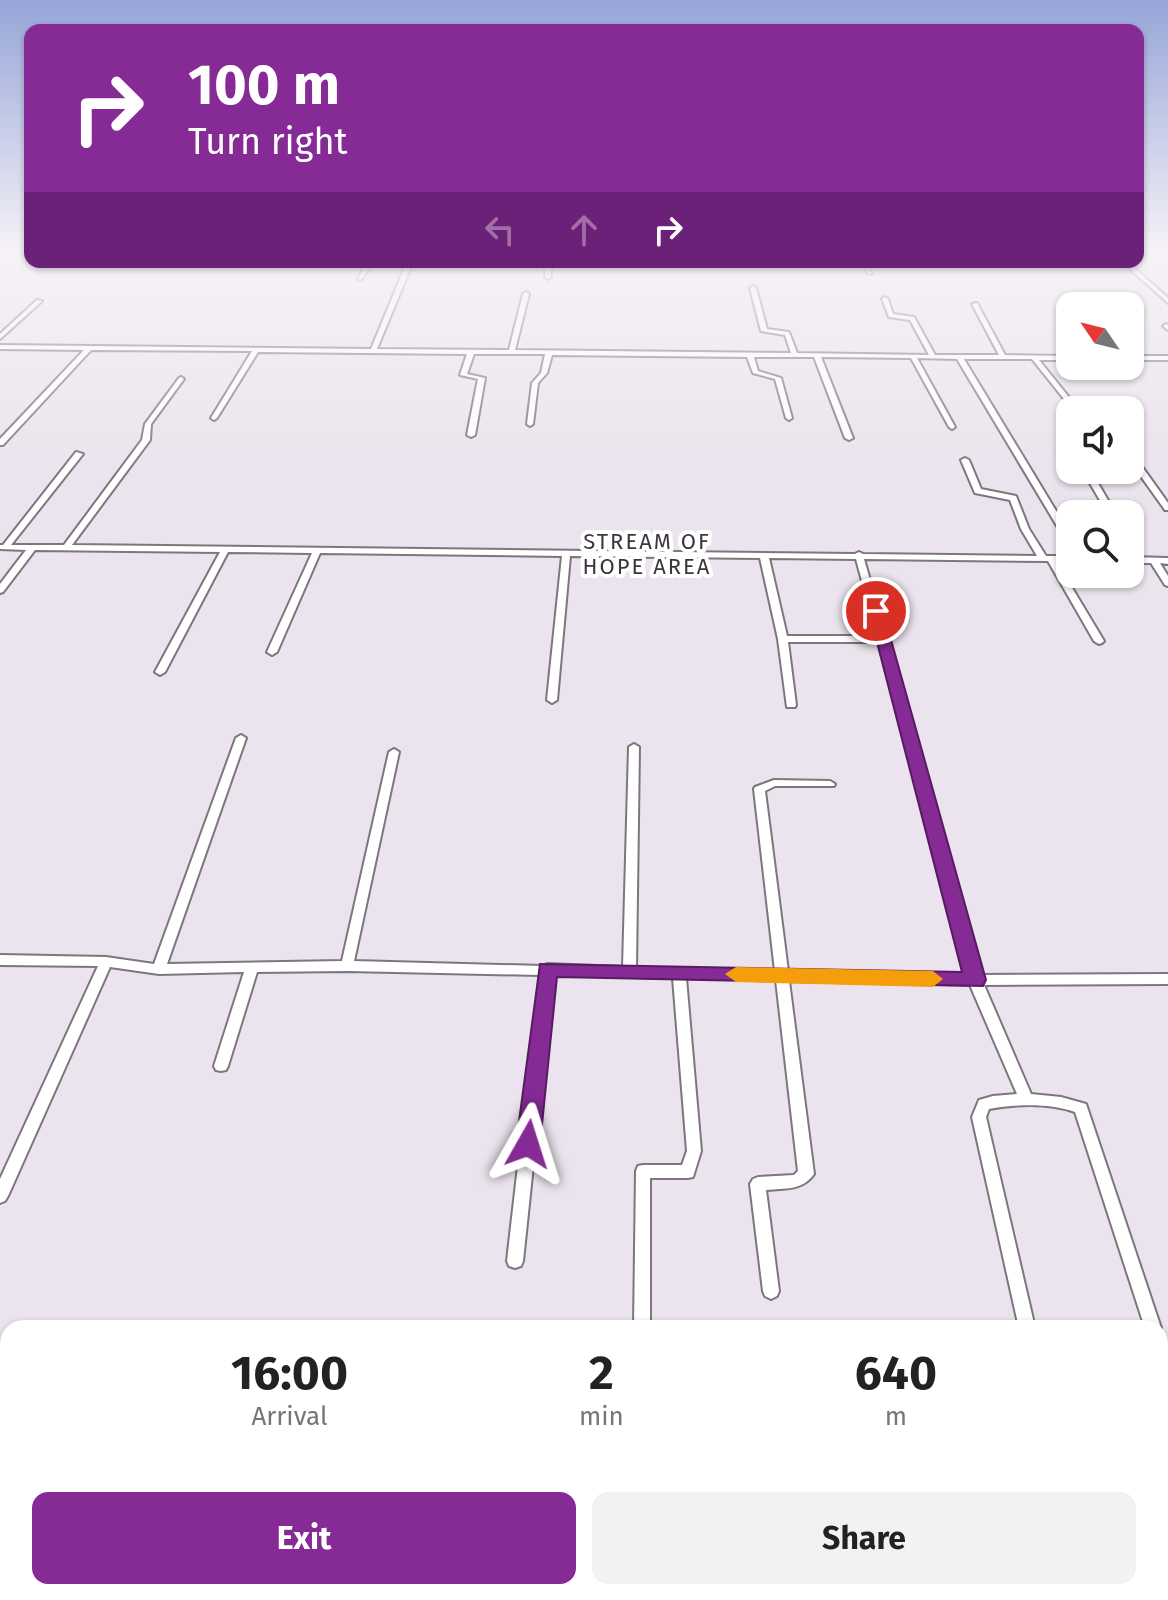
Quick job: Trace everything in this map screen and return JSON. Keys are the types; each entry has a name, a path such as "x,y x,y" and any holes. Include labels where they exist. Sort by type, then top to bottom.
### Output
{"street":[{"path":"373,351 384,325"},
{"path":"512,352 519,325"},
{"path":"762,325 764,331 787,333 795,355"},
{"path":"916,325 933,357"},
{"path":"986,325 1003,357"},
{"path":"0,347 549,352 603,358 750,355 1056,358"},
{"path":"0,443 89,348"},
{"path":"214,418 256,350"},
{"path":"471,352 463,375 482,378 471,435"},
{"path":"530,424 535,383 544,373 549,352"},
{"path":"750,355 755,372 778,378 789,418"},
{"path":"817,356 849,438"},
{"path":"913,356 952,427"},
{"path":"960,358 1056,518"},
{"path":"1034,358 1064,396"},
{"path":"1144,358 1168,358"},
{"path":"66,548 146,440 148,424 181,379"},
{"path":"2,547 79,454"},
{"path":"965,460 978,491 1007,495 1015,501 1025,529 1099,641"},
{"path":"1144,475 1168,508"},
{"path":"2,547 1056,559"},
{"path":"0,590 32,548"},
{"path":"160,672 225,550"},
{"path":"272,652 317,551"},
{"path":"552,700 566,555"},
{"path":"859,555 885,639 975,980 1026,1100"},
{"path":"764,556 783,639 791,705"},
{"path":"1144,561 1168,561"},
{"path":"1154,561 1168,583"},
{"path":"783,639 885,639"},
{"path":"159,969 241,738"},
{"path":"629,973 634,747"},
{"path":"347,966 394,752"},
{"path":"771,1291 758,1184 797,1181 806,1174 759,789 774,783 830,784"},
{"path":"0,960 106,962 159,969 347,966 975,980 1168,979"},
{"path":"0,1196 106,962"},
{"path":"221,1066 252,968"},
{"path":"515,1261 547,969"},
{"path":"642,1320 643,1171 688,1172 694,1151 679,973"},
{"path":"1025,1320 979,1117 984,1104 1026,1100 1081,1108 1150,1320"}],"slow traffic":[{"path":"736,974 933,979"}],"district":[{"name":"STREAM OF HOPE AREA","path":"647,554"}],"route":[{"path":"528,1144 547,969 975,980 876,611"}]}
